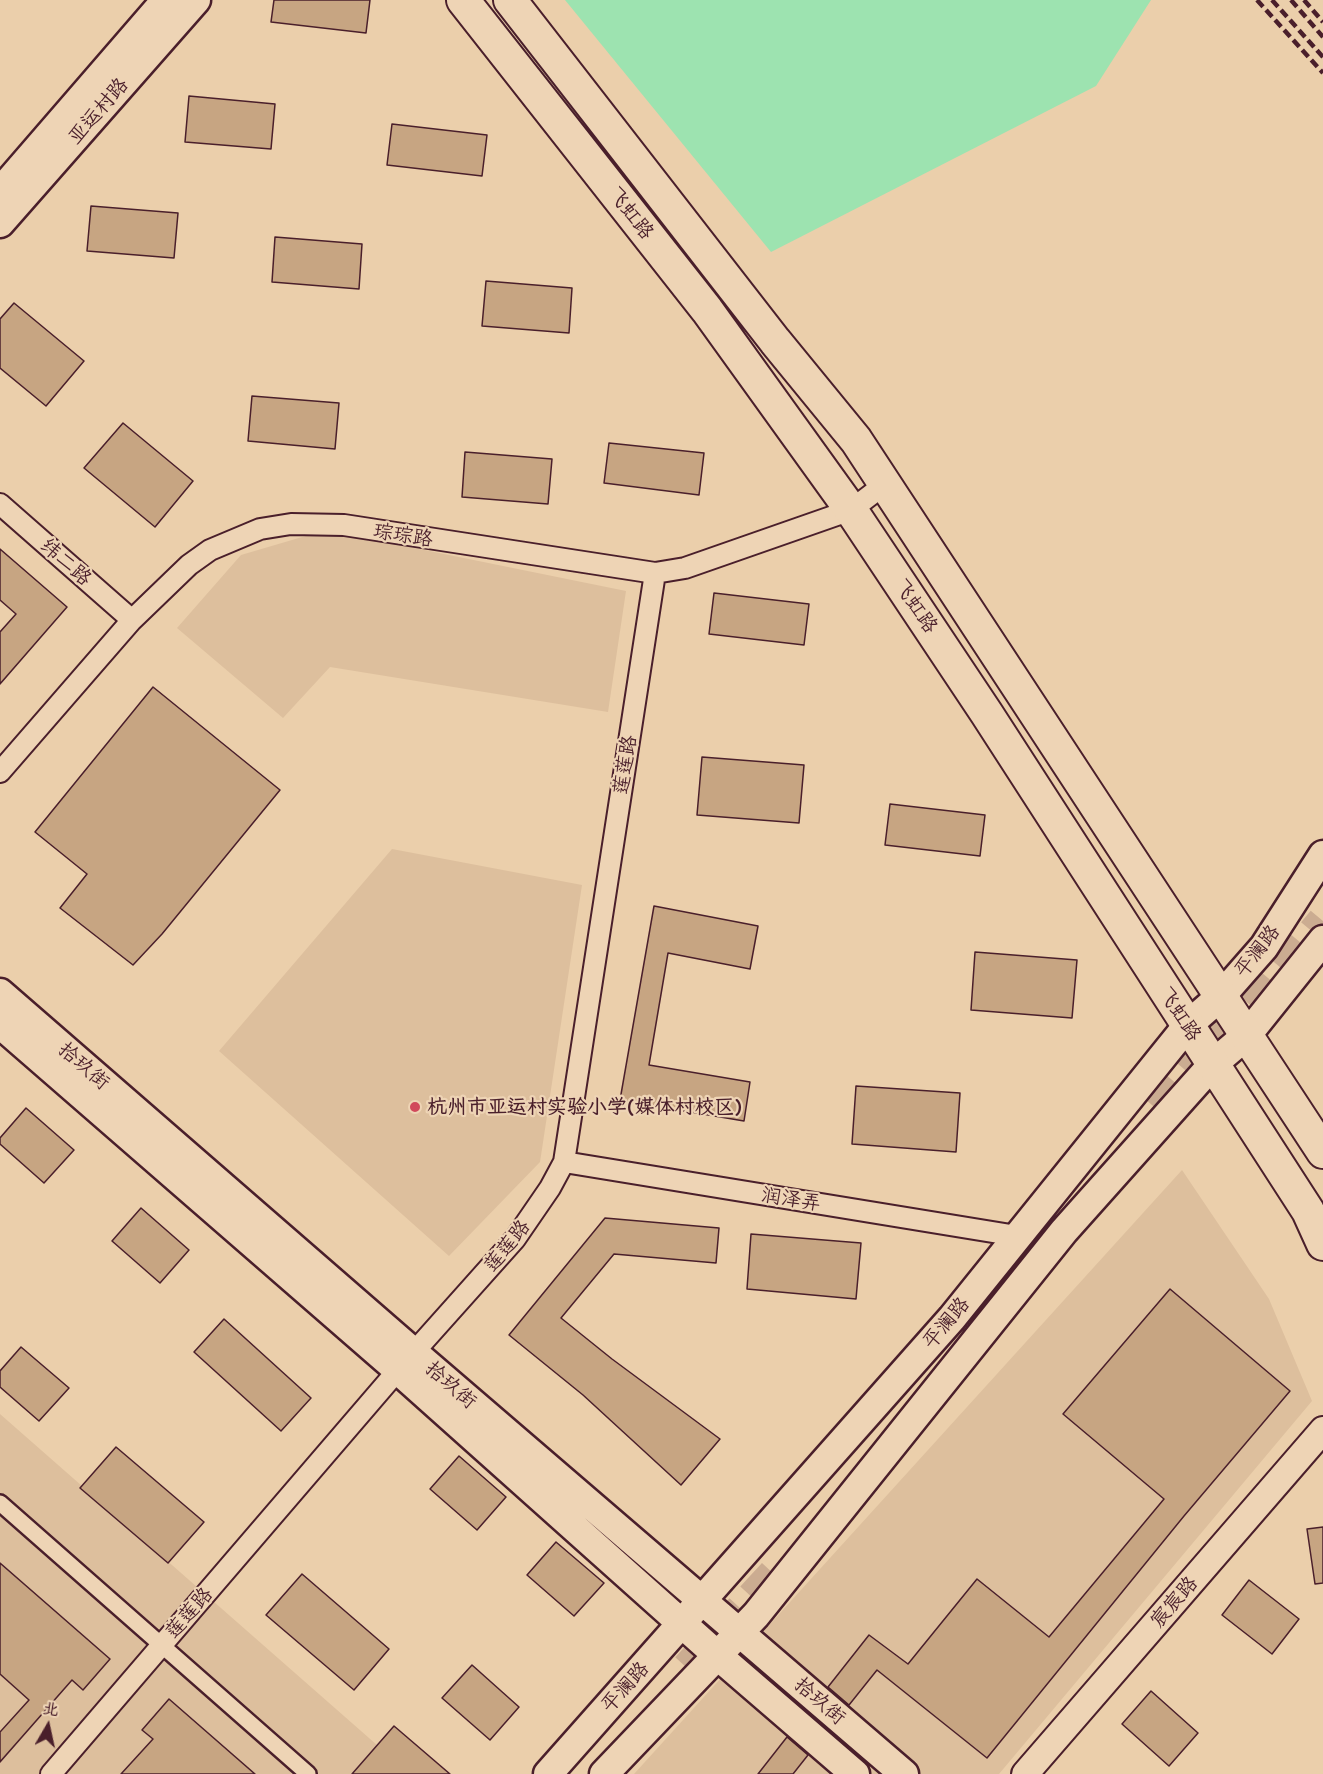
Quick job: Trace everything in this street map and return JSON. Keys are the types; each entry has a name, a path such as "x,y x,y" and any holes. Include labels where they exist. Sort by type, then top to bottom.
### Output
{"main road":[{"name":"亚运村路","path":"0,192 166,0"},
{"name":"亚运村路","path":"0,223 196,0"},
{"name":"飞虹路","path":"463,0 707,310 851,510 987,714 1308,1211 1323,1244"},
{"name":"飞虹路","path":"510,0 775,341 856,440 1323,1152"},
{"name":"平澜路","path":"548,1774 952,1318 1188,1025 1221,996 1264,947 1323,855"},
{"name":"平澜路","path":"604,1774 756,1615 1064,1231 1213,1064 1246,1035 1323,940"},
{"name":"拾玖街","path":"0,993 405,1361 681,1623 855,1774"},
{"name":"拾玖街","path":"0,1024 405,1361 702,1600 904,1774"}],"street":[{"name":"琮琮路","path":"0,772 132,620 189,565 210,550 261,529 291,524 344,525 655,573 685,568 851,510 885,484"},
{"name":"纬二路","path":"0,504 132,620"},
{"name":"莲莲路","path":"51,1774 405,1361 515,1239 550,1188 564,1162 655,573"},
{"name":"润泽弄","path":"564,1162 1017,1236"},
{"name":"宸宸路","path":"1025,1774 1323,1430"},
{"path":"0,1503 308,1774"}],"shaded area":[{"path":"326,530 626,591 608,712 330,667 283,718 177,628 241,555"},
{"name":"杭州市亚运村实验小学(媒体村校区)","path":"392,849 582,885 540,1162 449,1256 219,1051"},
{"path":"1182,1170 1269,1299 1312,1401 999,1774 634,1774"},
{"path":"0,1414 410,1774 0,1774"}],"green space":[{"path":"565,0 1151,0 1096,86 771,252"}],"building":[{"path":"274,0 370,0 366,33 271,22"},
{"path":"189,96 275,104 271,149 185,142"},
{"path":"392,124 487,135 482,176 387,165"},
{"path":"91,206 178,213 174,258 87,251"},
{"path":"275,237 362,244 359,289 272,282"},
{"path":"486,281 572,288 569,333 482,326"},
{"path":"14,303 84,361 46,406 0,368 0,319"},
{"path":"252,396 339,403 335,449 248,441"},
{"path":"123,423 193,481 155,527 84,468"},
{"path":"609,443 704,453 699,495 604,483"},
{"path":"465,452 552,459 548,504 462,497"},
{"path":"0,549 67,607 0,684 0,632 16,614 0,600"},
{"path":"714,593 809,604 804,645 709,634"},
{"path":"153,687 280,790 162,934 133,965 60,908 87,874 35,832"},
{"path":"702,757 804,765 799,823 697,815"},
{"path":"890,804 985,815 980,856 885,845"},
{"path":"654,906 758,926 750,969 668,953 649,1065 750,1082 744,1121 620,1100"},
{"path":"975,952 1077,960 1072,1018 971,1010"},
{"path":"856,1086 960,1093 956,1152 852,1144"},
{"path":"26,1108 74,1150 44,1183 0,1144 0,1138"},
{"path":"141,1208 189,1250 160,1283 112,1241"},
{"path":"605,1218 719,1228 716,1263 614,1254 561,1318 720,1439 681,1485 583,1395 509,1335"},
{"path":"751,1234 861,1243 856,1299 747,1289"},
{"path":"1170,1289 1290,1391 1184,1516 987,1758 877,1670 849,1705 828,1687 869,1635 908,1664 977,1579 1049,1637 1164,1499 1063,1414"},
{"path":"224,1319 311,1398 281,1431 194,1352"},
{"path":"21,1347 69,1388 39,1421 0,1387 0,1371"},
{"path":"116,1447 204,1522 168,1563 80,1488"},
{"path":"459,1456 506,1497 477,1530 430,1489"},
{"path":"1323,1527 1323,1583 1315,1584 1307,1529"},
{"path":"556,1542 604,1583 574,1616 527,1575"},
{"path":"0,1563 110,1659 83,1690 72,1680 0,1762 0,1732 29,1700 0,1674"},
{"path":"302,1574 389,1649 354,1690 266,1615"},
{"path":"1249,1580 1299,1619 1272,1654 1222,1615"},
{"path":"472,1665 519,1707 490,1740 442,1698"},
{"path":"1151,1691 1198,1733 1169,1766 1122,1724"},
{"path":"169,1699 255,1774 121,1774 153,1739 142,1730"},
{"path":"394,1726 450,1774 352,1774"},
{"path":"787,1737 808,1755 793,1774 758,1774"}],"tunnel":[{"path":"1221,1043 1323,921"},
{"path":"1145,1099 1214,1018"},
{"path":"687,1668 781,1566"}],"railway":[{"path":"1257,0 1323,73"},
{"path":"1272,0 1323,57"},
{"path":"1291,0 1323,37"},
{"path":"1304,0 1323,22"}],"place":[{"name":"杭州市亚运村实验小学(媒体村校区)","path":"415,1107"}]}
